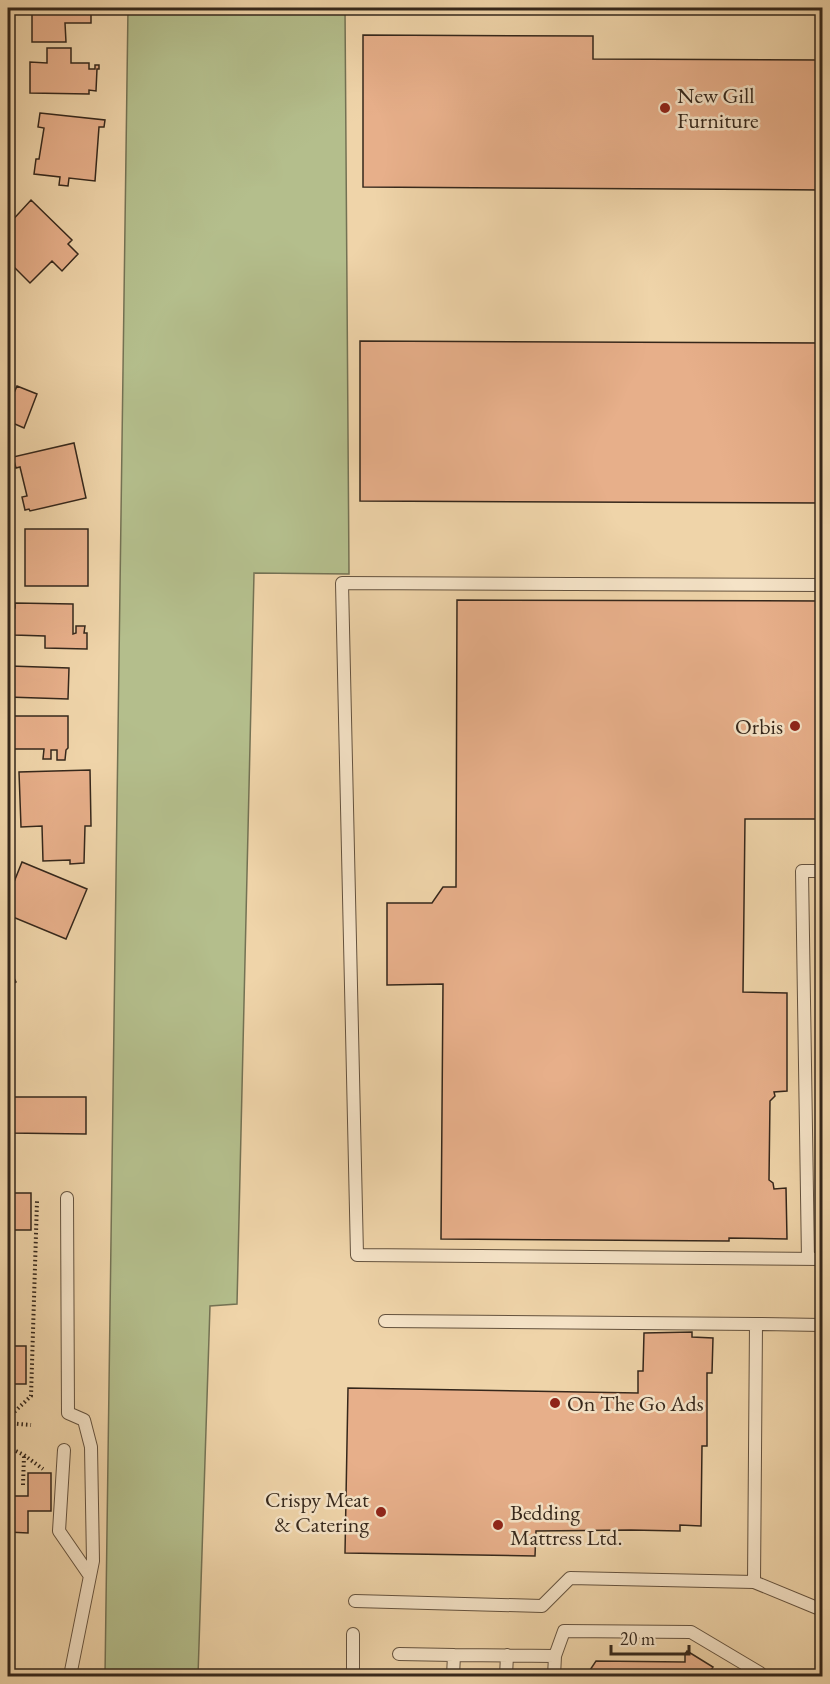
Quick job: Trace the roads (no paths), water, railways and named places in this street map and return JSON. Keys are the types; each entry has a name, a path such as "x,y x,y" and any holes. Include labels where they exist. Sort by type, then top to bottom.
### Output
{"lane":[{"path":"822,585 342,583 357,1255 822,1259"},
{"path":"808,1259 802,871 822,871"},
{"path":"67,1198 68,1413 84,1420 91,1447 93,1561 70,1677"},
{"path":"385,1321 822,1325"},
{"path":"753,1581 756,1324"},
{"path":"64,1450 59,1531 90,1576"},
{"path":"355,1601 542,1606 570,1578 753,1581 822,1610"},
{"path":"554,1677 555,1656 564,1631 690,1632 760,1673 759,1677"},
{"path":"353,1634 353,1677"},
{"path":"399,1654 555,1656"},
{"path":"453,1677 454,1655"},
{"path":"507,1655 507,1677"}],"place":[{"name":"New Gill Furniture","path":"665,108"},
{"name":"Orbis","path":"795,726"},
{"name":"On The Go Ads","path":"555,1403"},
{"name":"Crispy Meat & Catering","path":"381,1512"},
{"name":"Bedding Mattress Ltd.","path":"498,1525"}]}
